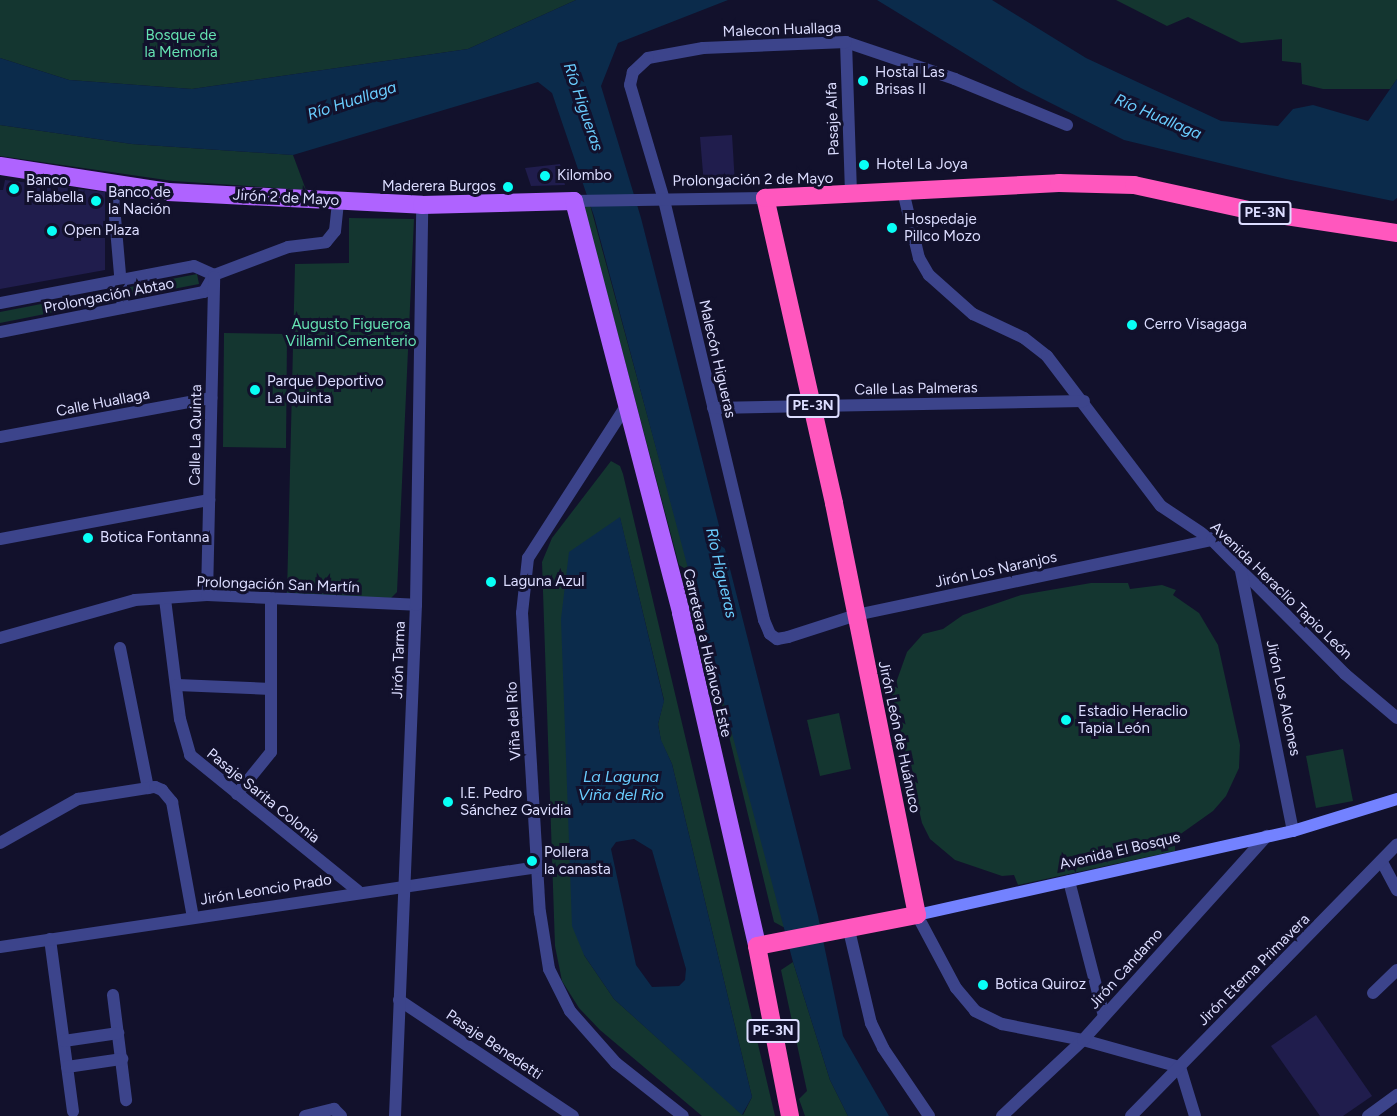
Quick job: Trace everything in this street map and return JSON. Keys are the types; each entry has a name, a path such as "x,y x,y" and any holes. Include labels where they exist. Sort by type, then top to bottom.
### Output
{"highway":[{"name":"Prolongación 2 de Mayo","path":"765,198 1059,183 1134,185 1253,211 1397,233"},
{"name":"Jirón León de Huánuco","path":"765,198 813,405 917,915"},
{"name":"Avenida El Bosque","path":"757,946 917,915"},
{"name":"Carretera a Huánuco Este","path":"757,946 790,1116"}],"main road":[{"name":"Jirón 2 de Mayo","path":"0,166 168,192 422,205 580,201"},
{"name":"Carretera a Huánuco Este","path":"580,201 626,406 681,613 757,946"}],"street":[{"name":"Malecon Huallaga","path":"633,72 648,58 704,48 846,42 956,79 1067,125"},
{"name":"Pasaje Alfa","path":"846,42 851,195"},
{"name":"Malecón Higueras","path":"633,72 630,85 661,200 764,620 770,634 777,639 788,637"},
{"path":"112,183 123,308"},
{"name":"Avenida Heraclio Tapio León","path":"903,191 919,258 929,275 973,314 1024,338 1047,356 1084,401 1161,506 1212,540 1345,675 1397,718"},
{"name":"Prolongación 2 de Mayo","path":"661,200 765,198"},
{"name":"PE-3N","path":"580,201 661,200"},
{"name":"Prolongación Abtao","path":"0,332 204,292 214,275 288,247 326,242 335,231 338,201"},
{"name":"Jirón Tarma","path":"395,1116 416,605 422,205"},
{"name":"Prolongación Abtao","path":"0,303 194,266 214,275"},
{"name":"Calle La Quinta","path":"207,595 214,275"},
{"name":"Calle Huallaga","path":"0,437 211,398"},
{"name":"Calle Las Palmeras","path":"713,408 1084,401"},
{"name":"Viña del Río","path":"626,406 528,558 522,613 538,867 549,969 570,1011 616,1063 683,1116"},
{"path":"0,538 209,500"},
{"name":"Jirón Los Naranjos","path":"788,637 856,615 1212,540"},
{"name":"Jirón Los Alcones","path":"1241,570 1293,831"},
{"name":"Prolongación San Martín","path":"3,636 135,600 207,595 271,601 416,605"},
{"name":"Pasaje Sarita Colonia","path":"165,599 180,719 190,755 358,891"},
{"path":"237,794 269,758 271,601"},
{"path":"120,648 148,788"},
{"path":"177,685 271,688"},
{"path":"0,843 78,799 148,788 162,790 172,802 193,917"},
{"name":"Avenida El Bosque","path":"917,915 1293,831 1397,799"},
{"name":"Jirón Candamo","path":"1002,1116 1083,1040 1267,837"},
{"name":"Jirón Eterna Primavera","path":"1131,1116 1382,862 1397,844"},
{"path":"1382,862 1397,890"},
{"name":"Jirón Leoncio Prado","path":"0,947 405,884 538,867"},
{"path":"1069,881 1104,1016"},
{"name":"Jirón León de Huánuco","path":"917,915 956,988 975,1011 1002,1024 1083,1040 1180,1067"},
{"path":"842,928 871,1023 883,1048 929,1116"},
{"path":"50,939 73,1111"},
{"path":"1373,993 1397,970"},
{"path":"113,995 126,1100"},
{"name":"Pasaje Benedetti","path":"399,999 555,1111 573,1116"},
{"path":"64,1041 118,1033"},
{"path":"67,1067 122,1059"},
{"path":"1180,1067 1196,1116"},
{"path":"1368,1116 1397,1095"},
{"path":"305,1116 334,1109 341,1116"}],"green space":[{"name":"Bosque de la Memoria","path":"0,0 576,0 468,49 192,89 69,80 0,58"},
{"path":"1116,0 1397,0 1397,79 1390,89 1323,89 1302,84 1301,63 1282,61 1282,39 1241,43 1188,17 1167,26"},
{"path":"0,125 132,144 293,155 306,190 173,181 0,156"},
{"path":"589,201 787,929 774,922 689,571 679,565 584,207"},
{"name":"Augusto Figueroa Villamil Cementerio","path":"349,218 414,219 397,592 391,598 287,594 295,264 349,263"},
{"path":"197,274 199,284 132,297 129,294 130,287"},
{"path":"108,291 110,301 0,323 0,312"},
{"name":"Parque Deportivo La Quinta","path":"224,333 287,334 286,448 223,447"},
{"path":"611,461 620,466 775,1116 702,1116 600,1030 579,1008 562,981 555,946 542,562 552,538","holes":["620,518 664,700 658,724 661,741 672,764 752,1097 743,1115 614,999 584,955"]},
{"name":"Estadio Heraclio Tapia León","path":"1091,583 1128,583 1130,589 1162,585 1176,590 1173,595 1199,613 1218,645 1240,745 1239,768 1226,796 1213,811 1175,838 1175,851 1018,885 1014,875 1002,876 955,860 930,839 922,823 892,694 907,652 923,634 943,629 963,615 1021,595"},
{"path":"839,713 851,769 820,776 807,720"},
{"path":"1343,749 1353,801 1316,808 1306,756"},
{"path":"793,962 830,1080 848,1116 805,1116 799,1099 807,1091 781,970"}],"water":[{"path":"576,0 728,0 618,43 601,86 641,218 818,916 843,1036 889,1116 848,1116 830,1080 793,962 594,216 552,93 538,82 293,155 132,144 0,125 0,58 69,80 192,89 468,49"},
{"name":"Río Huallaga","path":"877,0 992,0 1086,58 1221,121 1278,126 1293,109 1313,105 1368,121 1397,79 1397,198 1393,201 1286,179 1124,140 1021,88"},
{"name":"La Laguna Viña del Rio","path":"620,517 664,701 658,724 661,740 672,764 752,1097 742,1115 614,999 584,955 572,926 561,619 569,552","holes":["634,839 652,850 686,969 685,980 679,986 652,987 636,965 611,849 616,842"]}],"building":[{"path":"732,135 735,184 704,185 700,137"},
{"name":"Kilombo","path":"560,164 565,185 531,186 525,168"},
{"name":"Open Plaza","path":"5,180 105,192 105,270 0,289 0,190 3,190"},
{"path":"1316,1015 1372,1096 1343,1116 1320,1116 1271,1046"}],"place":[{"name":"Hostal Las Brisas II","path":"863,81"},
{"name":"Hotel La Joya","path":"864,165"},
{"name":"Kilombo","path":"545,176"},
{"name":"Maderera Burgos","path":"508,187"},
{"name":"Banco Falabella","path":"14,189"},
{"name":"Banco de la Nación","path":"96,201"},
{"name":"Hospedaje Pillco Mozo","path":"892,228"},
{"name":"Open Plaza","path":"52,231"},
{"name":"Cerro Visagaga","path":"1132,325"},
{"name":"Parque Deportivo La Quinta","path":"255,390"},
{"name":"Botica Fontanna","path":"88,538"},
{"name":"Laguna Azul","path":"491,582"},
{"name":"Estadio Heraclio Tapia León","path":"1066,720"},
{"name":"I.E. Pedro Sánchez Gavidia","path":"448,802"},
{"name":"Pollera la canasta","path":"532,861"},
{"name":"Botica Quiroz","path":"983,985"}],"water label":[{"name":"Río Higueras","path":"583,107"},
{"name":"Río Higueras","path":"721,573"}]}
